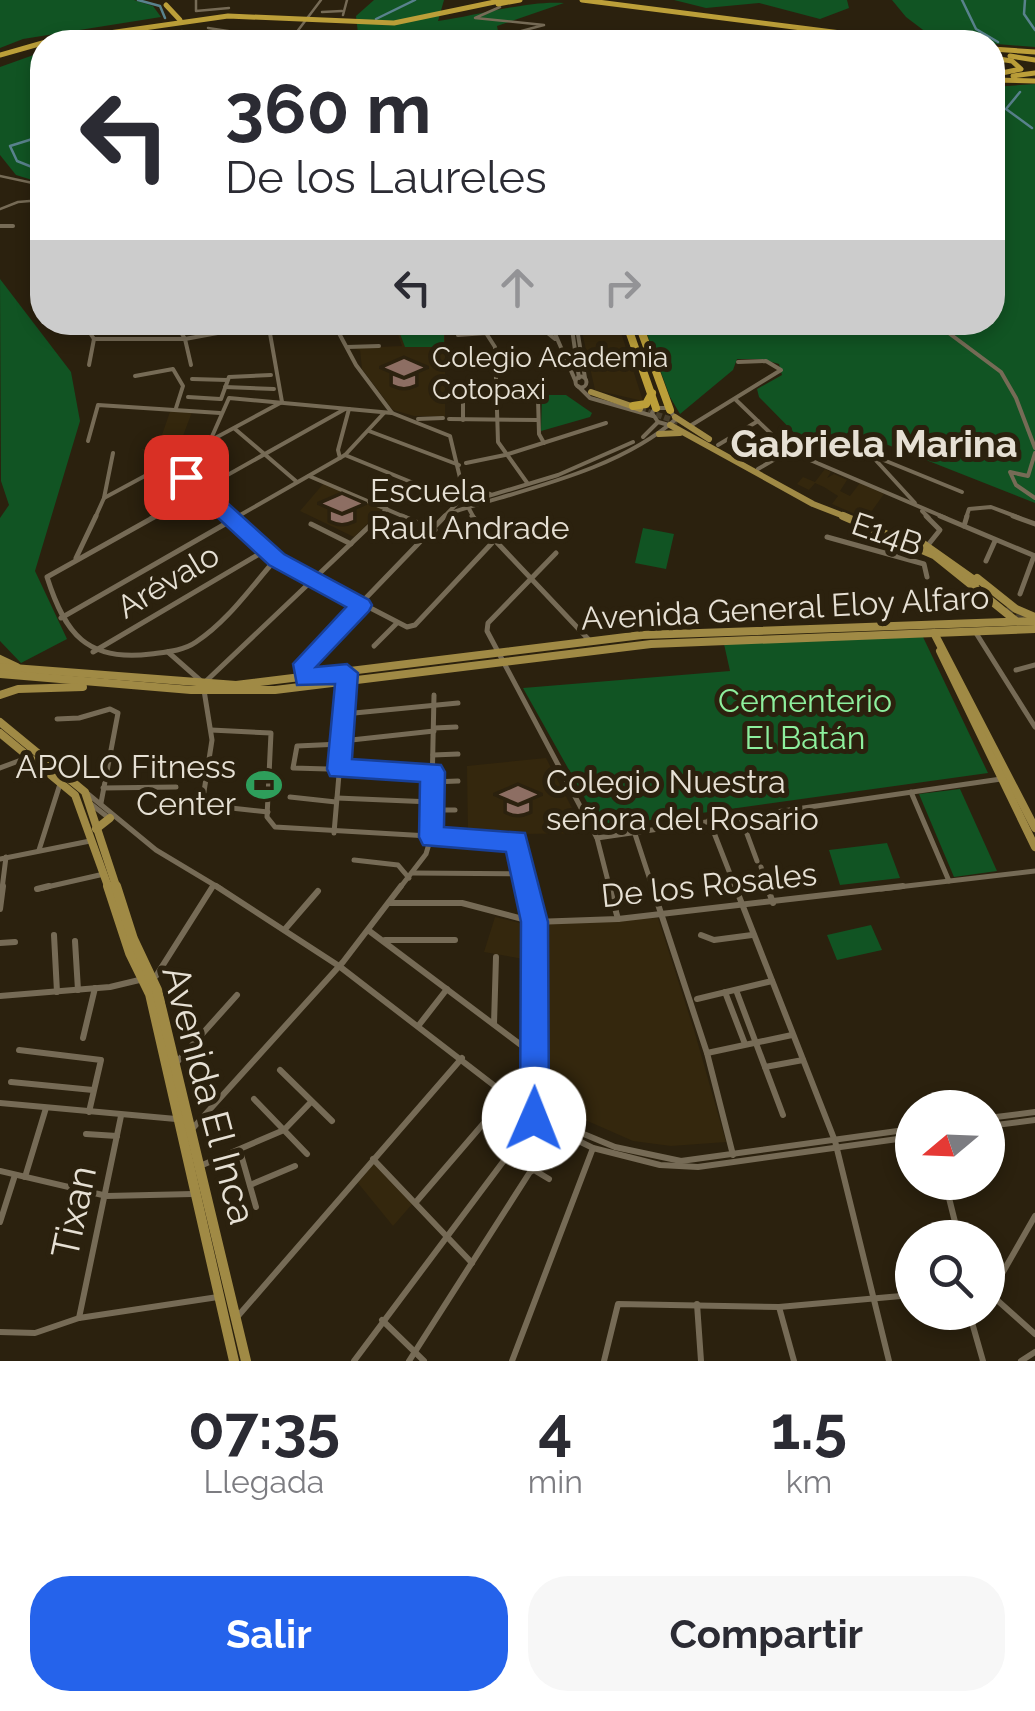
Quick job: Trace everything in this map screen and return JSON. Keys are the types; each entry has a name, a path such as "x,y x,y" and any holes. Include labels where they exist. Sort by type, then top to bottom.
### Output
{"highway":[{"path":"148,30 251,17 395,25 520,0"},
{"path":"582,0 820,30"},
{"path":"602,0 837,30"},
{"path":"164,3 180,20"},
{"path":"128,30 262,15 381,24 502,3"},
{"path":"150,30 175,27"},
{"path":"0,56 30,47"},
{"path":"0,56 30,49"},
{"path":"1005,54 1034,57"},
{"path":"1034,57 1024,64 1035,75"},
{"path":"1005,58 1021,69 1005,74"},
{"path":"1005,77 1035,75"},
{"path":"631,335 652,391 656,414"},
{"path":"642,335 662,399"},
{"path":"643,335 673,413"},
{"path":"636,407 646,404 652,391"}],"main road":[{"path":"583,383 636,407"},
{"path":"673,413 693,431 812,504 911,542 995,602 1010,623"},
{"path":"669,425 693,431 836,509 930,546 1035,619"},
{"path":"660,434 693,431"},
{"path":"930,546 1007,607"},
{"path":"985,623 997,614 995,602"},
{"name":"Avenida General Eloy Alfaro","path":"830,633 1035,619"},
{"path":"916,625 940,630 1010,623 1032,631"},
{"path":"940,630 960,696"},
{"path":"940,630 941,640 1035,847"},
{"name":"Avenida General Eloy Alfaro","path":"0,671 94,685 275,690 347,677 593,646 830,633 1032,631"},
{"path":"932,644 1035,828"},
{"path":"0,659 26,670"},
{"name":"Avenida General Eloy Alfaro","path":"0,671 26,670 202,687 347,677"},
{"path":"0,695 16,689 58,692 94,685"},
{"path":"0,722 85,796"},
{"path":"0,734 60,784 85,796"},
{"name":"Avenida El Inca","path":"85,796 175,1064 196,1194 246,1361"},
{"name":"Avenida El Inca","path":"85,796 93,840 130,953 148,979 179,1120 200,1166 234,1361"},
{"path":"96,828 110,818"}],"street":[{"path":"196,0 196,11 229,8"},
{"path":"298,30 321,0"},
{"path":"322,12 343,13 346,0"},
{"path":"456,2 461,10"},
{"path":"164,3 183,18 196,20"},
{"path":"162,25 174,18 164,3"},
{"path":"502,3 475,18 544,25 526,30"},
{"path":"208,28 221,30"},
{"path":"0,176 30,181"},
{"path":"0,209 30,201"},
{"path":"0,226 13,226"},
{"path":"89,365 94,340 91,335"},
{"path":"182,335 191,365"},
{"path":"94,340 201,335"},
{"path":"270,335 274,373 282,398"},
{"path":"339,335 388,413"},
{"path":"488,335 495,347 498,442 530,486"},
{"path":"550,335 555,339"},
{"path":"347,409 338,450 342,456 462,504 479,504 588,468 660,434 669,425 673,413 656,414 590,398 554,335"},
{"path":"575,335 583,383"},
{"path":"952,335 1003,376 1026,418 1035,450 1028,476 1010,472 1016,484 1035,498"},
{"path":"346,347 379,346"},
{"path":"465,359 496,359"},
{"path":"693,431 777,374 781,370 771,362 738,362 773,366 777,374"},
{"path":"136,376 173,369 183,386 176,408"},
{"path":"150,372 153,384"},
{"path":"192,378 227,380 274,373"},
{"path":"210,441 225,399 227,380"},
{"path":"466,384 496,383"},
{"path":"225,388 274,390"},
{"path":"188,397 282,398 415,419 538,420"},
{"path":"104,498 282,398"},
{"path":"538,399 544,443"},
{"path":"736,400 789,451 1034,556 1020,594"},
{"path":"463,402 463,420"},
{"path":"88,441 98,405 220,413"},
{"path":"636,407 656,414 669,425"},
{"path":"276,560 196,642 128,658 94,652 61,618 46,577 347,409"},
{"path":"61,618 342,456 388,413"},
{"path":"305,679 306,660 450,513 462,504 530,486 639,439 656,414"},
{"path":"415,419 452,437 462,464 465,495 462,504 450,513"},
{"path":"715,444 758,422"},
{"path":"369,431 462,464 505,455 606,423"},
{"path":"234,428 298,482"},
{"path":"761,444 774,437"},
{"path":"837,440 962,492"},
{"path":"758,469 789,451"},
{"path":"76,559 104,498 113,453"},
{"path":"869,453 940,530 930,546"},
{"path":"170,463 276,560 407,627 415,625 494,542"},
{"path":"309,476 435,530"},
{"path":"463,487 498,494"},
{"path":"462,504 593,646"},
{"path":"471,514 479,504"},
{"path":"964,526 969,509 982,505 1035,524"},
{"path":"202,687 387,508"},
{"path":"311,524 351,544"},
{"name":"E14B","path":"827,537 924,564 927,577"},
{"path":"986,561 996,540"},
{"name":"Arévalo","path":"94,652 266,550"},
{"path":"556,553 488,623 499,657 596,838 618,919"},
{"path":"374,646 397,623"},
{"path":"976,632 1035,726"},
{"path":"167,651 202,687 202,708 211,730 212,754 204,798 222,807 268,812"},
{"path":"1016,670 1035,665"},
{"path":"334,832 347,677"},
{"path":"186,1133 340,966 411,876 432,837 434,694"},
{"path":"344,714 458,703"},
{"path":"57,719 110,709 118,713 101,803"},
{"path":"433,772 293,768 298,745 456,727"},
{"path":"211,730 272,733 268,821 276,828 516,841 524,874 534,922 535,1114 354,1361"},
{"path":"433,755 458,754"},
{"path":"0,768 29,756"},
{"path":"596,838 1005,778"},
{"path":"432,782 458,781"},
{"path":"39,850 60,784"},
{"path":"85,796 103,789 176,788"},
{"path":"910,790 948,882"},
{"path":"85,796 101,803 126,827"},
{"path":"85,796 110,818 340,966 544,1124 616,1156 682,1167 895,1135"},
{"path":"290,797 455,810"},
{"path":"740,815 774,902"},
{"path":"709,820 836,1144 889,1361"},
{"path":"634,831 707,1053 734,1160"},
{"path":"0,908 3,858 93,840"},
{"path":"354,860 398,865 411,876 524,874"},
{"name":"De los Rosales","path":"389,902 462,904 534,922 618,919 1035,871"},
{"path":"38,889 104,874"},
{"path":"0,996 148,979 159,973 213,886"},
{"path":"286,928 318,891"},
{"path":"368,930 535,1056"},
{"path":"54,935 56,992"},
{"path":"702,935 714,940 753,935"},
{"path":"382,940 455,940"},
{"path":"401,954 409,940"},
{"path":"75,941 78,990"},
{"path":"0,942 14,942"},
{"path":"494,1024 496,957"},
{"path":"697,999 772,982"},
{"path":"83,1038 95,988"},
{"path":"420,1025 447,989"},
{"path":"736,990 782,1115"},
{"path":"725,992 745,1044"},
{"path":"175,1064 237,995"},
{"path":"707,1053 793,1034"},
{"path":"19,1050 101,1060 89,1112"},
{"path":"236,1318 462,1058"},
{"path":"765,1067 803,1060"},
{"path":"280,1070 332,1121"},
{"path":"11,1082 94,1090"},
{"path":"254,1099 307,1154"},
{"path":"200,1166 284,1130 311,1102"},
{"path":"0,1103 179,1120"},
{"path":"25,1177 46,1108"},
{"path":"1005,1116 1035,1112"},
{"name":"Tixan","path":"80,1318 121,1116"},
{"path":"1005,1124 1035,1120"},
{"path":"416,1202 483,1124"},
{"path":"86,1134 118,1136"},
{"path":"512,1361 594,1144"},
{"path":"240,1150 256,1207"},
{"path":"373,1158 444,1238 472,1263"},
{"path":"250,1185 295,1166"},
{"path":"409,1361 532,1170 549,1179"},
{"path":"0,1172 106,1196 196,1194"},
{"path":"0,1222 14,1175"},
{"path":"1005,1266 1035,1216"},
{"path":"0,1332 35,1333 80,1318 225,1294"},
{"path":"604,1361 618,1304 779,1307 895,1297"},
{"path":"697,1304 701,1361"},
{"path":"779,1307 794,1361"},
{"path":"1005,1307 1035,1334"},
{"path":"382,1320 424,1361"},
{"path":"974,1330 983,1361"},
{"path":"1020,1361 1035,1352"}],"shaded area":[{"name":"Colegio Academia Cotopaxi","path":"398,335 445,335 445,416 414,416 393,410 362,369 360,350 351,348 402,346"},
{"path":"583,335 622,335 643,401 595,390"},
{"path":"171,409 192,412 178,449 183,453 163,464 141,449 157,449"},
{"path":"825,469 831,472 827,478 834,474 847,480 840,491 850,496 860,483 884,494 866,519 832,504 838,496 824,487 815,483 809,490 797,484 803,477 815,482"},
{"name":"Escuela Raul Andrade","path":"324,483 385,506 354,537 300,511"},
{"name":"Colegio Nuestra señora del Rosario","path":"546,758 585,833 468,835 467,766"},
{"path":"495,917 529,925 529,960 484,952"},
{"path":"658,918 726,1142 671,1146 633,1141 542,1101 539,924"},
{"path":"374,1163 413,1203 393,1226 358,1183"}],"green space":[{"path":"0,0 134,0 153,6 161,17 79,30 30,30 30,38 0,48"},
{"path":"374,0 444,0 438,21 519,6 564,3 497,26 498,30 358,30 356,16"},
{"path":"674,0 847,0 849,8 820,19 759,3 706,8"},
{"path":"892,0 1035,0 1035,47 1005,45 1005,30 923,30"},
{"path":"30,56 30,179 16,175 0,155 0,67"},
{"path":"1035,84 1035,503 850,430 842,439 830,435 816,455 759,397 757,389 782,375 779,364 761,359 737,359 733,370 680,414 647,335 1005,335 1005,86"},
{"path":"0,279 30,318 30,335 43,335 71,372 80,421 35,571 67,639 21,663 0,641 0,518 9,505 1,481"},
{"path":"400,335 444,335 444,347 405,347"},
{"path":"542,395 566,395 592,413 590,417 541,431"},
{"path":"643,528 674,534 666,569 635,563"},
{"name":"Cementerio El Batán","path":"923,637 988,773 601,827 523,688 730,671 724,644"},
{"path":"960,789 997,871 954,877 919,794"},
{"path":"887,843 900,878 840,885 829,850"},
{"path":"871,925 882,950 837,960 827,935"}],"waterway":[{"path":"138,0 160,6 165,18"},
{"path":"376,19 415,0"},
{"path":"962,0 978,30"},
{"path":"1025,0 1024,14 1035,30"},
{"path":"1020,92 1006,109 1032,128"},
{"path":"30,140 10,146 17,161 30,166"}],"tunnel":[{"path":"640,409 678,422"},
{"path":"1007,607 1024,621"}],"place":[{"name":"Colegio Academia Cotopaxi","path":"404,373"},
{"name":"Escuela Raul Andrade","path":"342,509"},
{"name":"APOLO Fitness Center","path":"264,785"},
{"name":"Colegio Nuestra señora del Rosario","path":"518,800"}],"district":[{"name":"Gabriela Marina","path":"874,444"}],"route":[{"path":"186,477 276,560 361,605 304,664 305,679 347,673 339,769 433,772 432,837 516,841 534,922 534,1119"}]}
